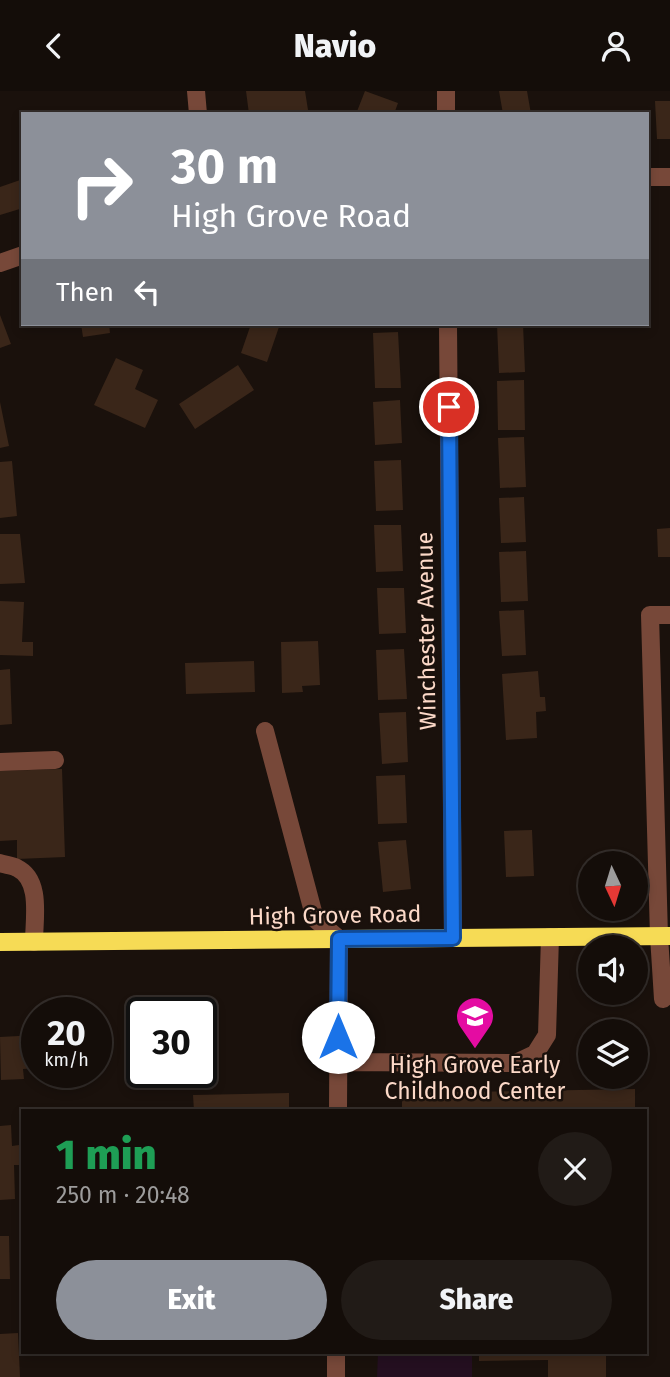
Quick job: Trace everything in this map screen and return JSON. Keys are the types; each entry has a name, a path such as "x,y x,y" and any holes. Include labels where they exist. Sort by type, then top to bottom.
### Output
{"main road":[{"name":"High Grove Road","path":"0,942 664,936"}],"street":[{"path":"196,91 198,112"},
{"path":"446,91 446,112"},
{"path":"649,177 670,177"},
{"path":"0,263 21,256"},
{"name":"Winchester Avenue","path":"448,326 453,938"},
{"path":"663,999 664,936 650,615 670,615"},
{"path":"265,731 315,919 339,939 338,1109"},
{"path":"0,762 55,760"},
{"path":"0,863 18,868 29,877 34,892 34,942"},
{"path":"338,1062 516,1063 536,1054 547,1035 550,937"},
{"path":"336,1354 336,1377"}],"shaded area":[{"path":"378,1354 472,1354 472,1377 377,1377"}],"building":[{"path":"246,91 305,91 308,110 249,112"},
{"path":"365,91 398,103 395,112 357,112"},
{"path":"499,91 527,91 531,112 503,112"},
{"path":"655,101 670,101 670,139 657,139"},
{"path":"21,180 21,209 0,215 0,187"},
{"path":"0,315 11,344 0,348"},
{"path":"81,326 109,326 110,333 83,337"},
{"path":"250,326 279,326 267,362 241,353"},
{"path":"497,326 523,326 525,372 499,373"},
{"path":"398,332 401,388 375,388 373,333"},
{"path":"116,358 143,370 135,389 158,400 145,428 94,405"},
{"path":"238,365 254,390 195,429 179,404"},
{"path":"524,380 525,430 498,430 497,381"},
{"path":"400,400 402,443 375,445 373,402"},
{"path":"0,402 9,446 0,448"},
{"path":"524,437 526,487 500,488 498,438"},
{"path":"401,460 403,510 376,511 374,461"},
{"path":"12,461 17,516 0,518 0,462"},
{"path":"524,497 526,542 501,543 499,498"},
{"path":"374,525 401,525 403,571 376,572"},
{"path":"670,528 670,557 658,557 657,529"},
{"path":"0,534 20,534 25,583 0,584"},
{"path":"526,551 528,601 501,602 499,552"},
{"path":"377,588 404,588 406,633 379,634"},
{"path":"0,601 24,602 22,642 33,642 33,656 0,655"},
{"path":"524,610 526,655 502,656 499,611"},
{"path":"318,641 320,685 302,686 303,692 282,693 281,642"},
{"path":"404,649 407,699 378,700 376,650"},
{"path":"254,661 255,692 186,694 185,663"},
{"path":"10,669 12,724 0,725 0,670"},
{"path":"538,671 540,697 545,697 546,711 536,712 537,738 506,740 502,674"},
{"path":"406,712 408,762 382,764 379,713"},
{"path":"62,769 65,857 17,859 17,840 0,841 0,771"},
{"path":"405,775 407,823 378,824 376,776"},
{"path":"532,830 534,876 506,877 504,831"},
{"path":"406,840 411,889 383,892 378,842"},
{"path":"21,1036 21,1079 1,1080 0,1037"},
{"path":"635,1089 635,1109 402,1109 402,1093"},
{"path":"289,1093 289,1109 194,1109 193,1095"},
{"path":"11,1125 12,1146 19,1145 20,1165 14,1165 15,1199 0,1200 0,1126"},
{"path":"0,1236 9,1236 10,1279 0,1279"},
{"path":"18,1333 20,1377 0,1377 0,1334"},
{"path":"479,1354 606,1354 606,1377 548,1377 548,1360 479,1361"}],"place":[{"name":"High Grove Early Childhood Center","path":"475,1050"}],"route":[{"path":"338,1037 339,939 453,938 449,407"}]}
